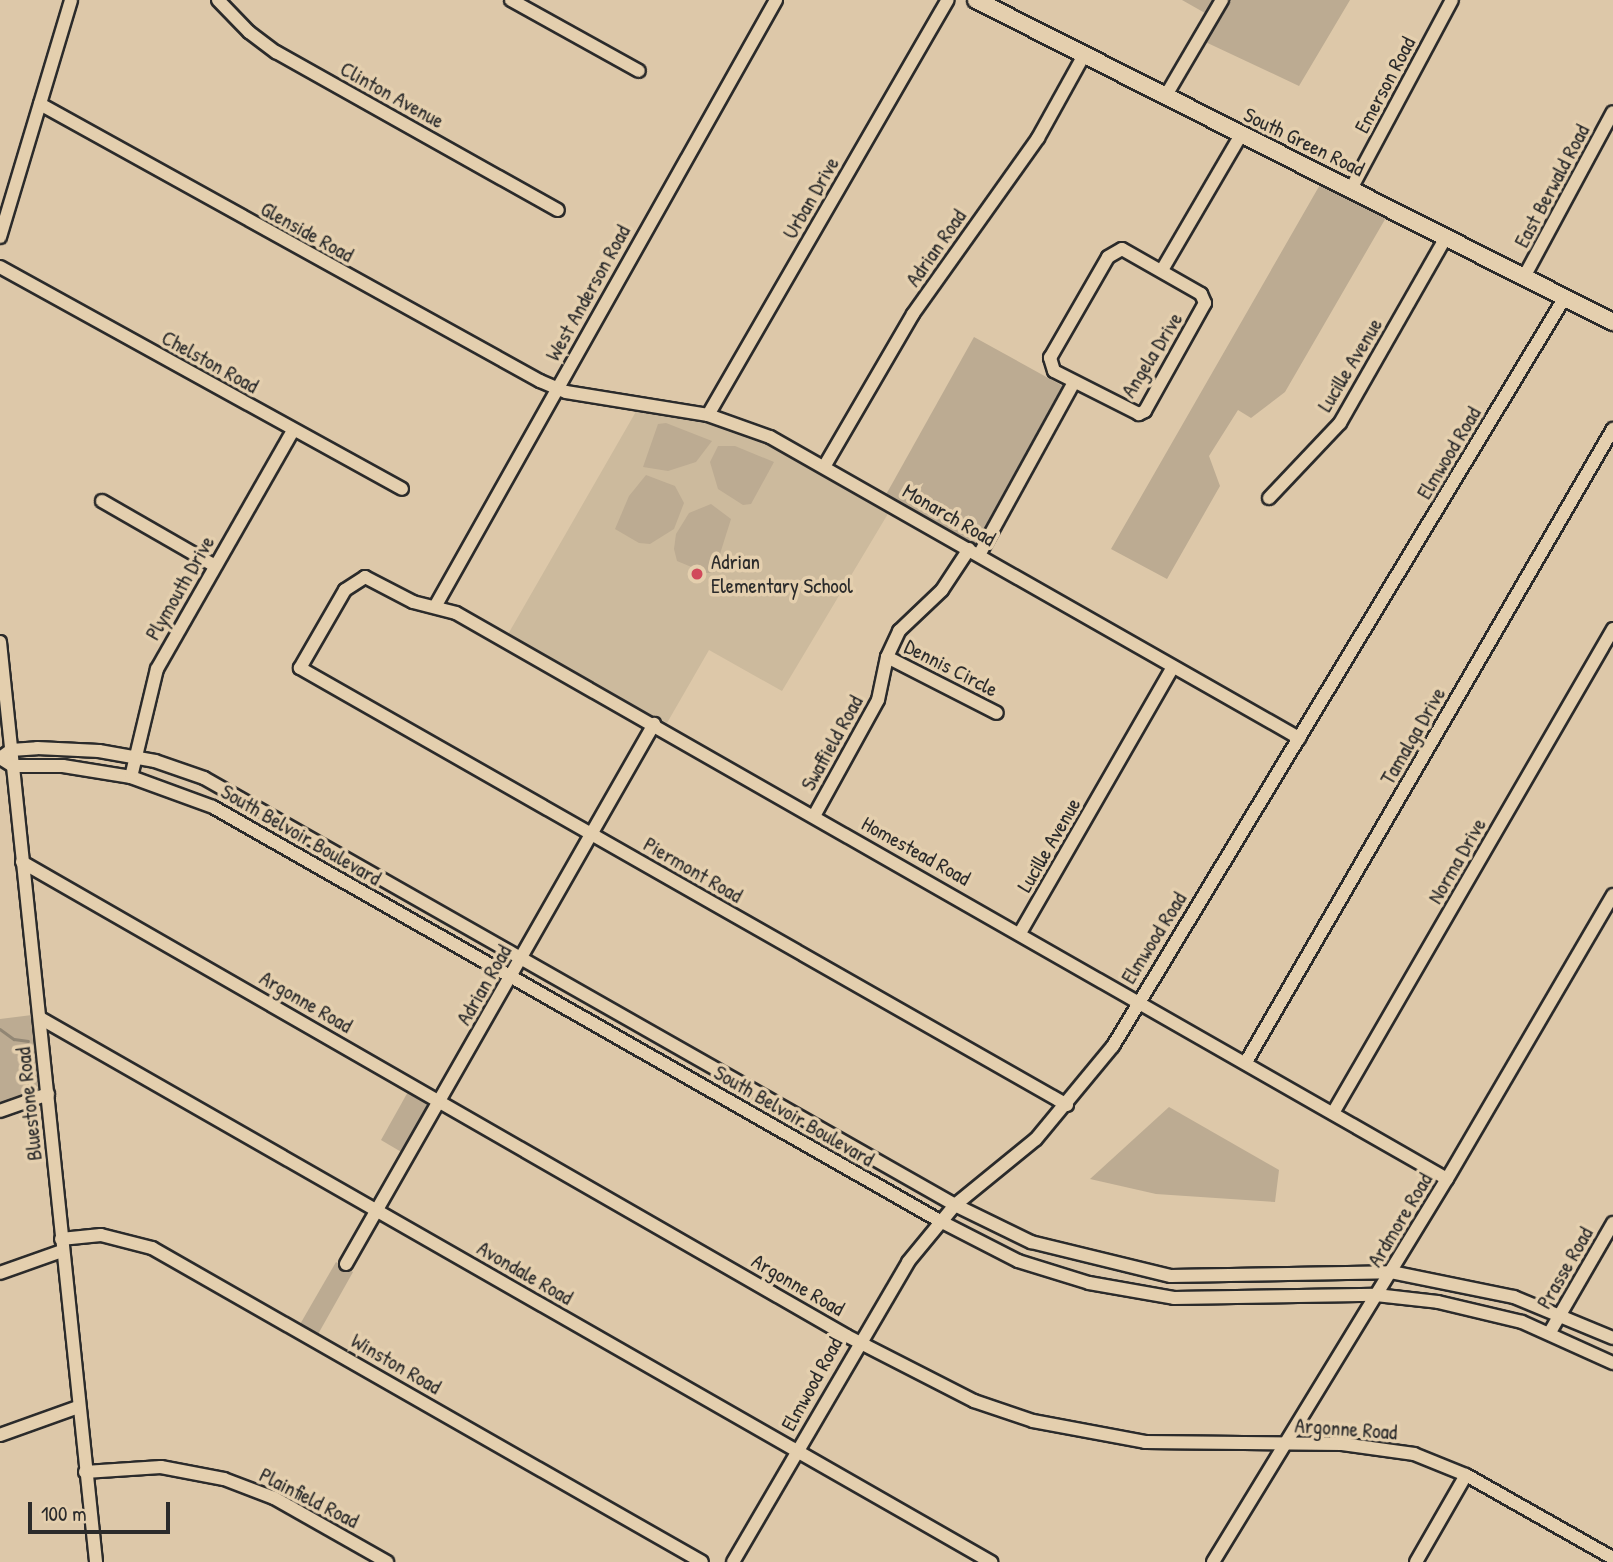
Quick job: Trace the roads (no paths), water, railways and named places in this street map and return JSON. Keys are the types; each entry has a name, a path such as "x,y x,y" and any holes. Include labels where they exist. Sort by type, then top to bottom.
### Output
{"main road":[{"name":"South Green Road","path":"976,0 1613,322"}],"street":[{"path":"0,237 71,0"},
{"name":"Clinton Avenue","path":"218,0 249,32 276,52 558,210"},
{"path":"511,0 639,71"},
{"name":"West Anderson Road","path":"436,605 776,0"},
{"name":"Urban Drive","path":"708,415 948,0"},
{"path":"1165,97 1222,0"},
{"name":"Emerson Road","path":"1351,189 1452,0"},
{"name":"Adrian Road","path":"824,467 914,314 1024,160 1084,55"},
{"name":"Glenside Road","path":"40,104 481,352 556,388"},
{"name":"East Berwald Road","path":"1524,277 1613,112"},
{"path":"1074,382 1054,371 1050,358 1108,257 1122,249 1162,270 1241,135"},
{"name":"Lucille Avenue","path":"1269,498 1340,423 1446,237"},
{"name":"Chelston Road","path":"0,267 402,489"},
{"name":"Angela Drive","path":"1074,382 1133,414 1145,411 1205,303 1200,294 1162,270"},
{"name":"Elmwood Road","path":"733,1562 858,1342 908,1262 955,1205 1036,1139 1067,1105 1113,1046 1565,298"},
{"name":"Swaffield Road","path":"814,816 873,712 887,657 899,631 942,590 974,552 1074,382"},
{"name":"Monarch Road","path":"556,388 708,415 770,437 1299,738"},
{"name":"Tamalga Drive","path":"1246,1062 1613,429"},
{"name":"Plymouth Drive","path":"131,777 157,669 293,431"},
{"path":"102,501 215,566"},
{"name":"Homestead Road","path":"300,668 345,590 358,578 374,579 414,602 436,605 654,724 1447,1180"},
{"name":"Norma Drive","path":"1334,1113 1613,629"},
{"name":"Bluestone Road","path":"0,642 96,1562"},
{"name":"Dennis Circle","path":"887,657 996,712"},
{"name":"Lucille Avenue","path":"1020,933 1173,667"},
{"name":"Piermont Road","path":"300,668 1067,1105"},
{"name":"Adrian Road","path":"346,1264 654,724"},
{"name":"South Belvoir Boulevard","path":"11,750 71,748 135,757 178,767 225,788 955,1205 1031,1242 1139,1272 1208,1278 1391,1272 1514,1297 1560,1313 1613,1338"},
{"name":"South Belvoir Boulevard","path":"13,766 63,766 131,777 213,807 940,1221 1018,1261 1120,1290 1213,1300 1376,1295 1438,1302 1550,1332 1613,1363"},
{"name":"Argonne Road","path":"22,862 858,1342 974,1401 1033,1421 1145,1443 1383,1448 1441,1462 1613,1559"},
{"name":"Ardmore Road","path":"1213,1562 1447,1180 1613,895"},
{"name":"Avondale Road","path":"40,1018 991,1562"},
{"path":"0,1111 48,1094"},
{"name":"Prasse Road","path":"1550,1332 1613,1223"},
{"name":"Winston Road","path":"0,1273 62,1245 101,1234 152,1248 702,1562"},
{"path":"0,1435 78,1407"},
{"name":"Plainfield Road","path":"85,1472 161,1467 224,1479 294,1508 387,1562"},
{"path":"1416,1562 1466,1475"}],"waterway":[{"path":"0,1029 14,1039 28,1041"}],"place":[{"name":"Adrian Elementary School","path":"697,574"}]}
